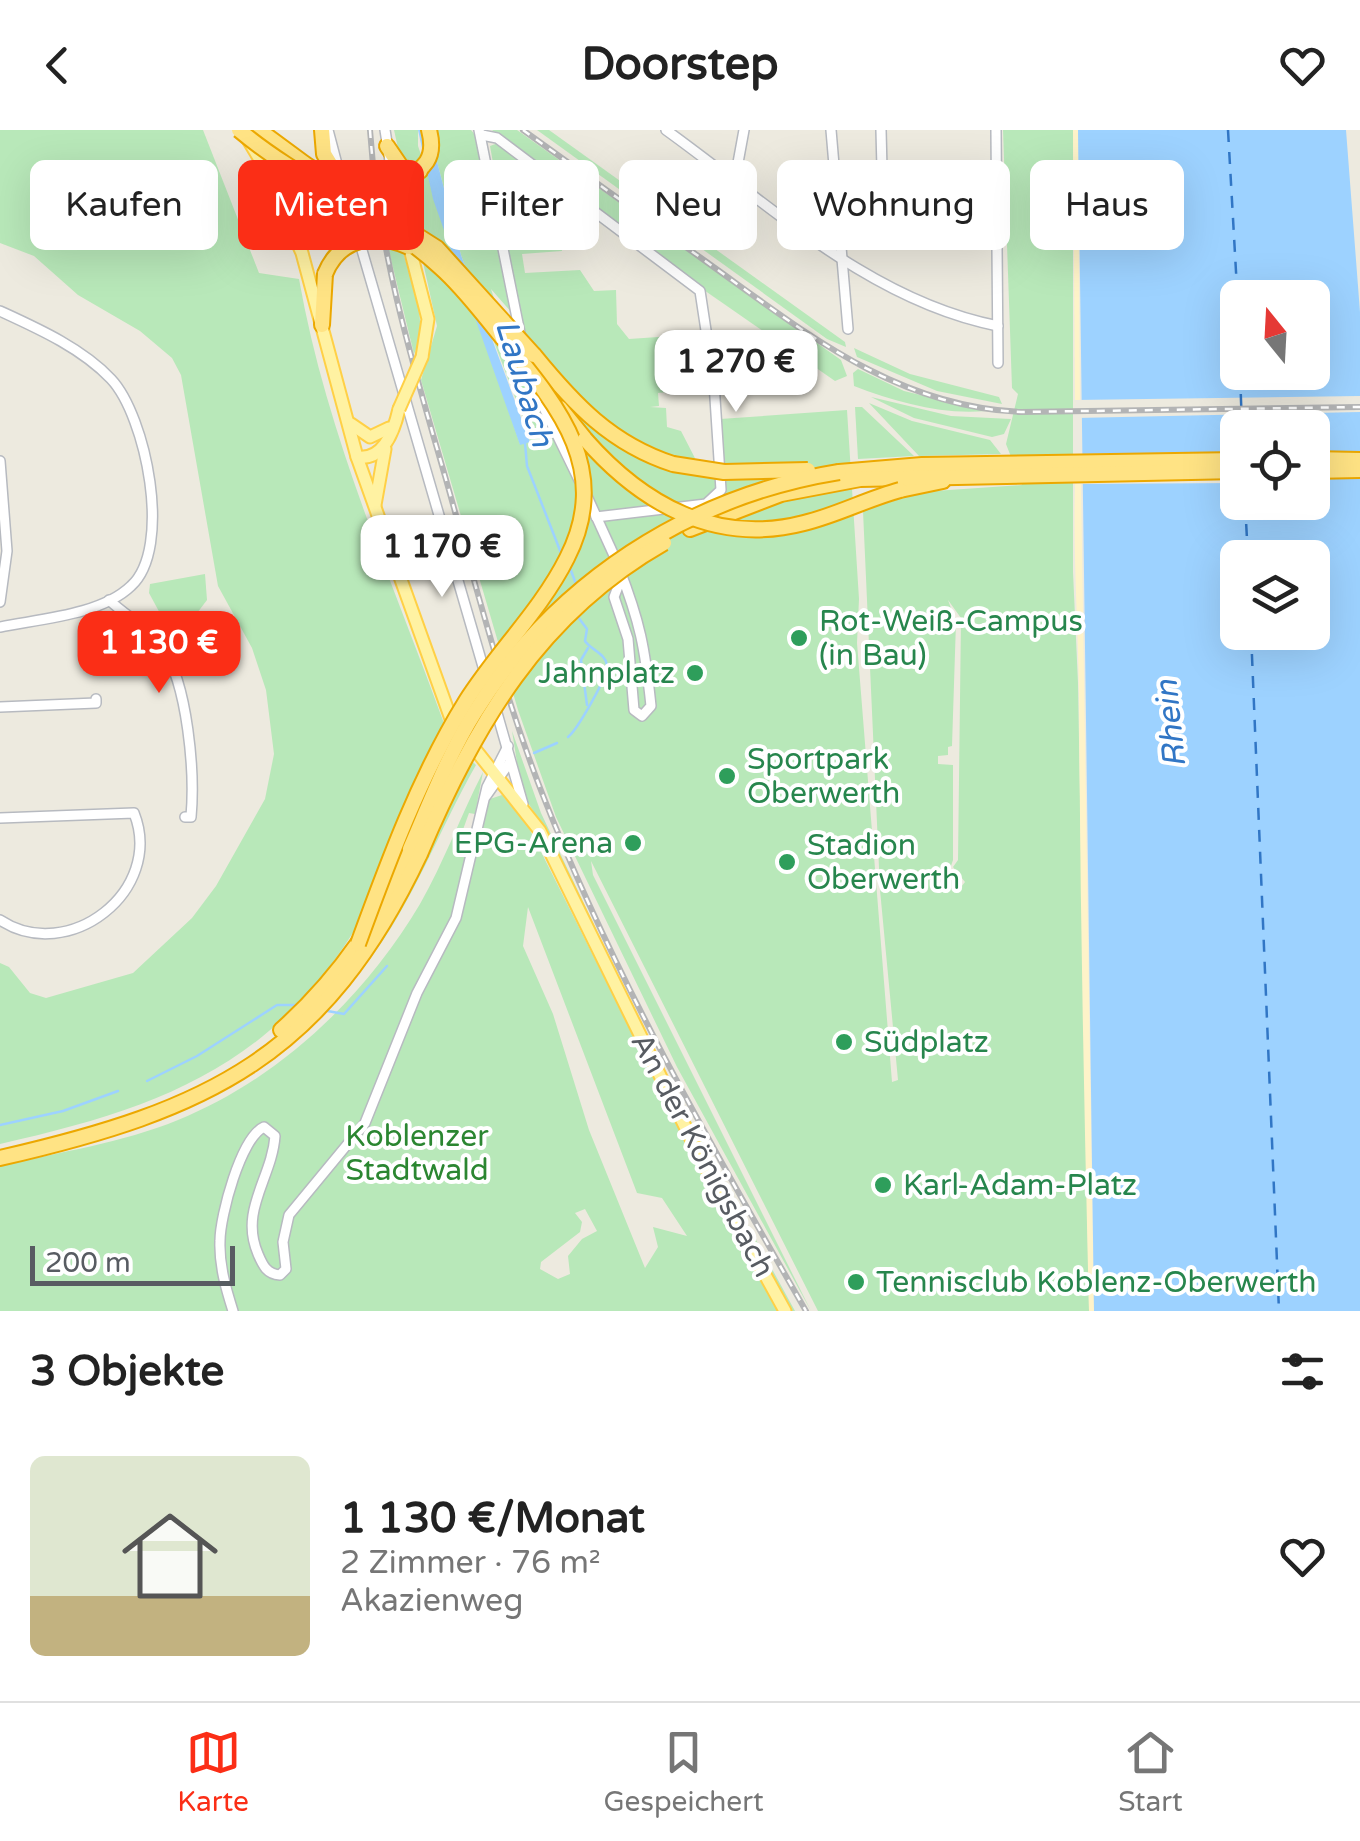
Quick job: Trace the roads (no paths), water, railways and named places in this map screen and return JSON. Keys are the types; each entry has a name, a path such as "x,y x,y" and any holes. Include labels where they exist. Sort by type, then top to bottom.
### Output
{"highway":[{"path":"241,130 278,160 428,256 465,292 610,466 643,494 676,512 724,527 792,526 912,487 1043,473"},
{"path":"260,130 300,160"},
{"path":"325,130 328,160"},
{"path":"424,165 432,151 429,130"},
{"path":"387,146 393,160"},
{"path":"322,325 324,274 340,250 368,238 390,240 428,256"},
{"path":"424,241 447,257 575,404 625,444 660,460 710,471 839,472 922,465 1220,460"},
{"path":"358,944 439,748 482,676 551,585 573,545 582,513 583,478 575,444 556,404"},
{"path":"1330,466 1360,457"},
{"path":"1330,464 1360,473"},
{"path":"0,1158 101,1134 187,1104 253,1065 307,1019 346,978 384,924 460,763 500,694 570,612 638,558 720,515 804,488 902,476 1220,471"},
{"path":"0,1150 128,1118 213,1080 288,1024 358,944 390,892 473,715 508,664 550,617 606,570 687,520 768,488 839,472"}],"main road":[{"name":"An der Königsbach","path":"241,130 263,167 302,253 357,457 451,719 523,804 785,1311"},
{"path":"374,509 386,442 422,357 428,319 414,250"},
{"path":"357,457 388,428 399,409"},
{"path":"346,418 366,437 388,428"},
{"path":"357,457 374,457 386,442"}],"street":[{"path":"325,130 523,804"},
{"path":"386,130 387,146"},
{"path":"666,130 707,160"},
{"path":"739,160 744,130"},
{"path":"831,130 848,329"},
{"path":"881,130 882,160"},
{"path":"996,130 998,363"},
{"path":"597,519 706,504 721,490 714,384 700,291 497,138 480,133 529,378 616,560 622,576 644,635 651,706 642,716 634,707 628,639 614,600 622,576"},
{"path":"757,196 840,257 916,301 998,326"},
{"path":"0,310 102,370 130,408 154,537 137,580 109,600 0,627"},
{"path":"0,461 8,552 0,602"},
{"path":"109,600 149,631 173,669 192,772 191,817 185,817"},
{"path":"0,706 96,703 96,699"},
{"path":"498,776 508,746"},
{"path":"233,1311 224,1281 220,1232 249,1141 262,1128 275,1134 251,1223 262,1263 270,1274 281,1275 286,1269 283,1237 289,1215 365,1123 417,993 456,918 484,798 510,762"},
{"path":"0,818 134,813 140,840 136,870 110,911 90,923 26,931 0,920"}],"water":[{"path":"418,130 429,130 444,189 444,230"},
{"name":"Rhein","path":"1078,130 1346,130 1360,312 1360,1311 1094,1311 1080,250 1184,250 1184,160 1078,160"},
{"path":"451,250 460,250 530,442 520,445"}],"waterway":[{"name":"Laubach","path":"525,443 527,466 561,553"},
{"name":"Laubach","path":"570,568 576,584"},
{"name":"Laubach","path":"568,737 592,702 607,665 604,657 585,641 587,629 578,617"},
{"name":"Laubach","path":"587,705 581,660 588,648"},
{"name":"Laubach","path":"534,753 557,743"},
{"name":"Laubach","path":"322,1010 344,1014 387,966"},
{"name":"Laubach","path":"147,1081 197,1056 277,1005 300,1005"},
{"name":"Laubach","path":"0,1125 63,1111 118,1091"}],"railway":[{"path":"370,130 380,218 409,348 490,636 542,793 631,992 806,1311"},
{"path":"523,130 822,343 858,364 935,397 1021,412 1360,407"}],"place":[{"name":"Rot-Weiß-Campus (in Bau)","path":"799,638"},
{"name":"Jahnplatz","path":"695,673"},
{"name":"Sportpark Oberwerth","path":"727,776"},
{"name":"EPG-Arena","path":"633,843"},
{"name":"Stadion Oberwerth","path":"787,862"},
{"name":"Südplatz","path":"844,1042"},
{"name":"Karl-Adam-Platz","path":"883,1185"},
{"name":"Tennisclub Koblenz-Oberwerth","path":"856,1282"}],"park label":[{"name":"Koblenzer Stadtwald","path":"417,1153"}]}
